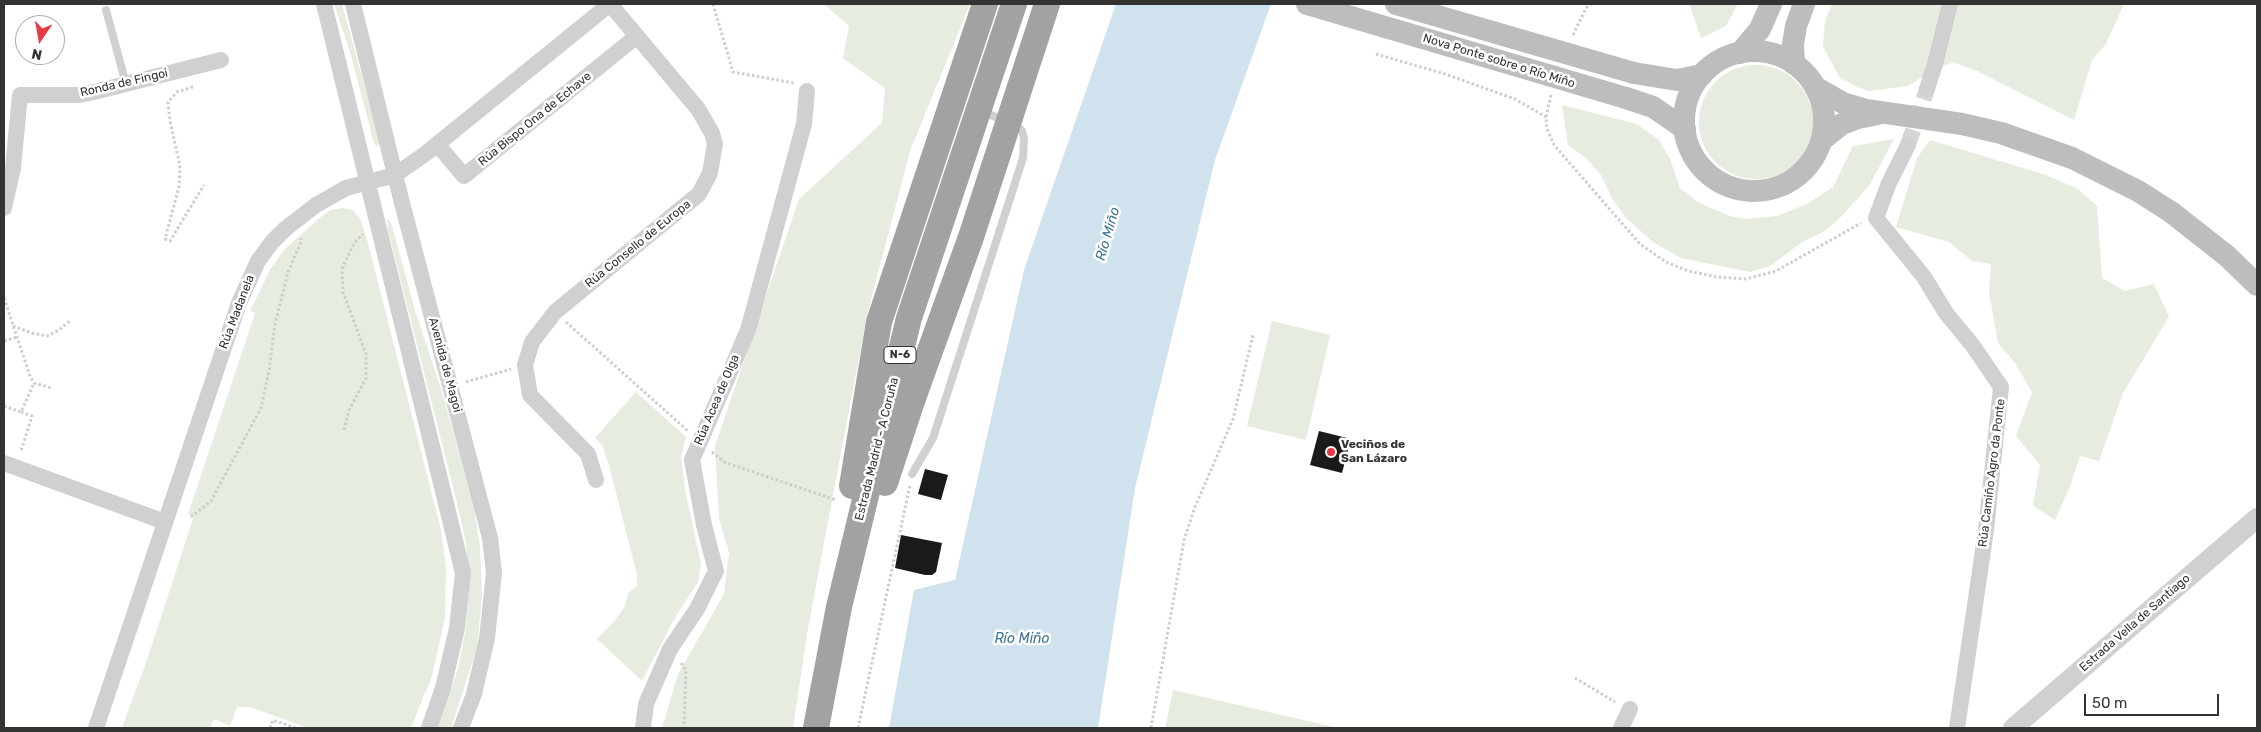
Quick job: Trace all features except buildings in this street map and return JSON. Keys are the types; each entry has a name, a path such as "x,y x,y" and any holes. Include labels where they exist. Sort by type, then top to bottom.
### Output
{"highway":[{"path":"814,724 820,626 849,504 879,322 985,4"},
{"name":"Estrada Madrid - A Coruña","path":"814,724 835,623 909,318 1014,4"},
{"path":"814,724 861,578 878,506 912,398 971,237 1047,4"}],"main road":[{"name":"Nova Ponte sobre o Río Miño","path":"1307,4 1626,98 1658,110 1685,129"},
{"name":"Nova Ponte sobre o Río Miño","path":"1396,4 1634,73 1677,80 1702,75"},
{"path":"1740,53 1760,30 1771,4"},
{"path":"1794,64 1793,44 1796,26 1804,4"},
{"path":"1815,87 1824,116 1822,140 1811,162 1794,179 1772,189 1748,191 1725,185 1705,171 1691,152 1685,129 1688,100 1702,75 1720,61 1740,53 1768,53 1794,64 1815,87 1843,103 1881,114 1954,122 2001,133 2037,144 2079,161 2138,191 2171,212 2227,256 2257,285"},
{"path":"1822,140 1842,124 1858,118 1881,114"}],"street":[{"path":"324,4 463,574 457,628 443,688 429,728"},
{"name":"Avenida de Magoi","path":"353,4 395,175 490,538 494,573 487,638 474,694 461,728"},
{"path":"395,175 438,145 610,4"},
{"name":"Rúa Consello de Europa","path":"596,480 588,454 530,395 525,366 532,342 555,312 699,194 710,173 714,157 714,144 706,120 610,4"},
{"path":"1927,89 1942,40 1950,4"},
{"name":"Rúa Bispo Ona de Echave","path":"438,145 464,176 637,36"},
{"name":"Ronda de Fingoi","path":"4,208 13,168 20,95 79,94 221,60"},
{"name":"Rúa Acea de Olga","path":"643,728 646,704 670,649 697,609 716,571 704,525 692,460 748,330 804,124 807,91"},
{"path":"1876,218 1908,145"},
{"name":"Rúa Madanela","path":"96,728 239,303 258,261 272,242 301,216 346,188 395,175"},
{"name":"Rúa Camiño Agro da Ponte","path":"1876,218 1924,277 1946,314 1973,346 2002,387 1986,530 1957,728"},
{"path":"11,460 165,522"},
{"name":"Estrada Vella de Santiago","path":"2013,728 2257,518"},
{"path":"1621,728 1630,710"}],"lane":[{"path":"106,10 126,84"},
{"path":"912,474 933,438 1023,158 1024,138 1018,127 979,109"}],"path":[{"path":"713,4 732,72 792,81 807,91"},
{"path":"1572,37 1586,8 1591,4"},
{"path":"1376,54 1445,74 1506,96 1546,117"},
{"path":"193,86 178,92 168,102 170,121 180,166 179,187 165,240 170,241 204,185"},
{"path":"1552,93 1546,117 1554,145 1640,244 1666,262 1717,277 1746,279 1776,271 1842,232 1876,218"},
{"path":"190,517 211,501 261,408 269,371 275,324 288,272 301,242 300,230"},
{"path":"344,430 349,410 366,378 366,354 343,292 342,269 354,243 367,230"},
{"path":"4,298 34,382 20,412"},
{"path":"13,326 47,336 59,330 71,320"},
{"path":"564,320 690,434"},
{"path":"1151,728 1184,540 1233,419 1253,335"},
{"path":"4,341 17,337"},
{"path":"462,383 514,368"},
{"path":"34,382 52,388"},
{"path":"4,406 32,416 11,460"},
{"path":"706,447 724,462 849,504"},
{"path":"858,728 912,474"},
{"path":"679,660 686,670 684,728"},
{"path":"1575,678 1630,710"},
{"path":"270,728 273,720 296,728"}],"shaded area":[{"path":"334,4 342,4 380,143 377,147 374,143 350,52"},
{"path":"824,4 970,4 910,151 867,315 808,628 793,728 662,728 678,674 724,594 729,553 719,518 715,446 799,199 882,123 885,88 843,58 849,26"},
{"path":"1689,4 1738,4 1726,26 1701,38"},
{"path":"1832,4 2124,4 2106,44 2092,60 2074,120 1977,71 1952,62 1908,86 1868,91 1855,86 1839,77 1823,46 1825,21"},
{"path":"1756,65 1778,69 1788,74 1804,90 1809,100 1813,122 1809,144 1804,154 1788,170 1778,175 1756,179 1734,175 1724,170 1708,154 1703,144 1699,122 1703,100 1708,90 1724,74 1734,69"},
{"path":"1562,105 1637,124 1659,140 1670,159 1680,188 1699,203 1730,216 1746,219 1777,216 1807,204 1833,187 1853,146 1894,139 1869,186 1837,221 1823,232 1804,241 1770,266 1750,272 1681,258 1654,243 1626,218 1613,200 1601,175 1586,158 1568,145"},
{"path":"1930,140 2046,175 2078,189 2097,206 2102,278 2125,291 2154,284 2169,317 2123,393 2099,461 2080,456 2069,489 2055,520 2033,506 2040,465 2016,436 2032,392 2015,363 1998,343 1989,291 1991,264 1972,261 1949,242 1896,227 1917,158"},
{"path":"343,208 352,210 360,218 368,243 441,530 446,567 445,618 432,676 411,728 308,728 250,707 237,707 230,726 214,719 210,728 122,728 147,660 194,516 188,514 255,313 250,311 271,268 285,249 322,216 331,210"},
{"path":"387,219 391,222 415,310 442,392 473,503 480,545 482,596 477,648 451,728 437,728 458,669 466,627 469,586 466,543 388,230"},
{"path":"1272,321 1330,335 1306,440 1247,426"},
{"path":"636,392 686,437 681,456 685,490 701,564 698,582 674,619 642,681 597,639 616,619 625,606 628,593 637,586 637,575 603,446 595,438"},
{"path":"1173,690 1338,728 1165,728"}],"water":[{"name":"Río Miño","path":"1116,4 1271,4 1215,160 1135,488 1098,728 889,728 914,590 955,580 1024,270"}],"tunnel":[{"path":"1908,145 1927,89"}],"place":[{"name":"Veciños de San Lázaro","path":"1331,452"}]}
